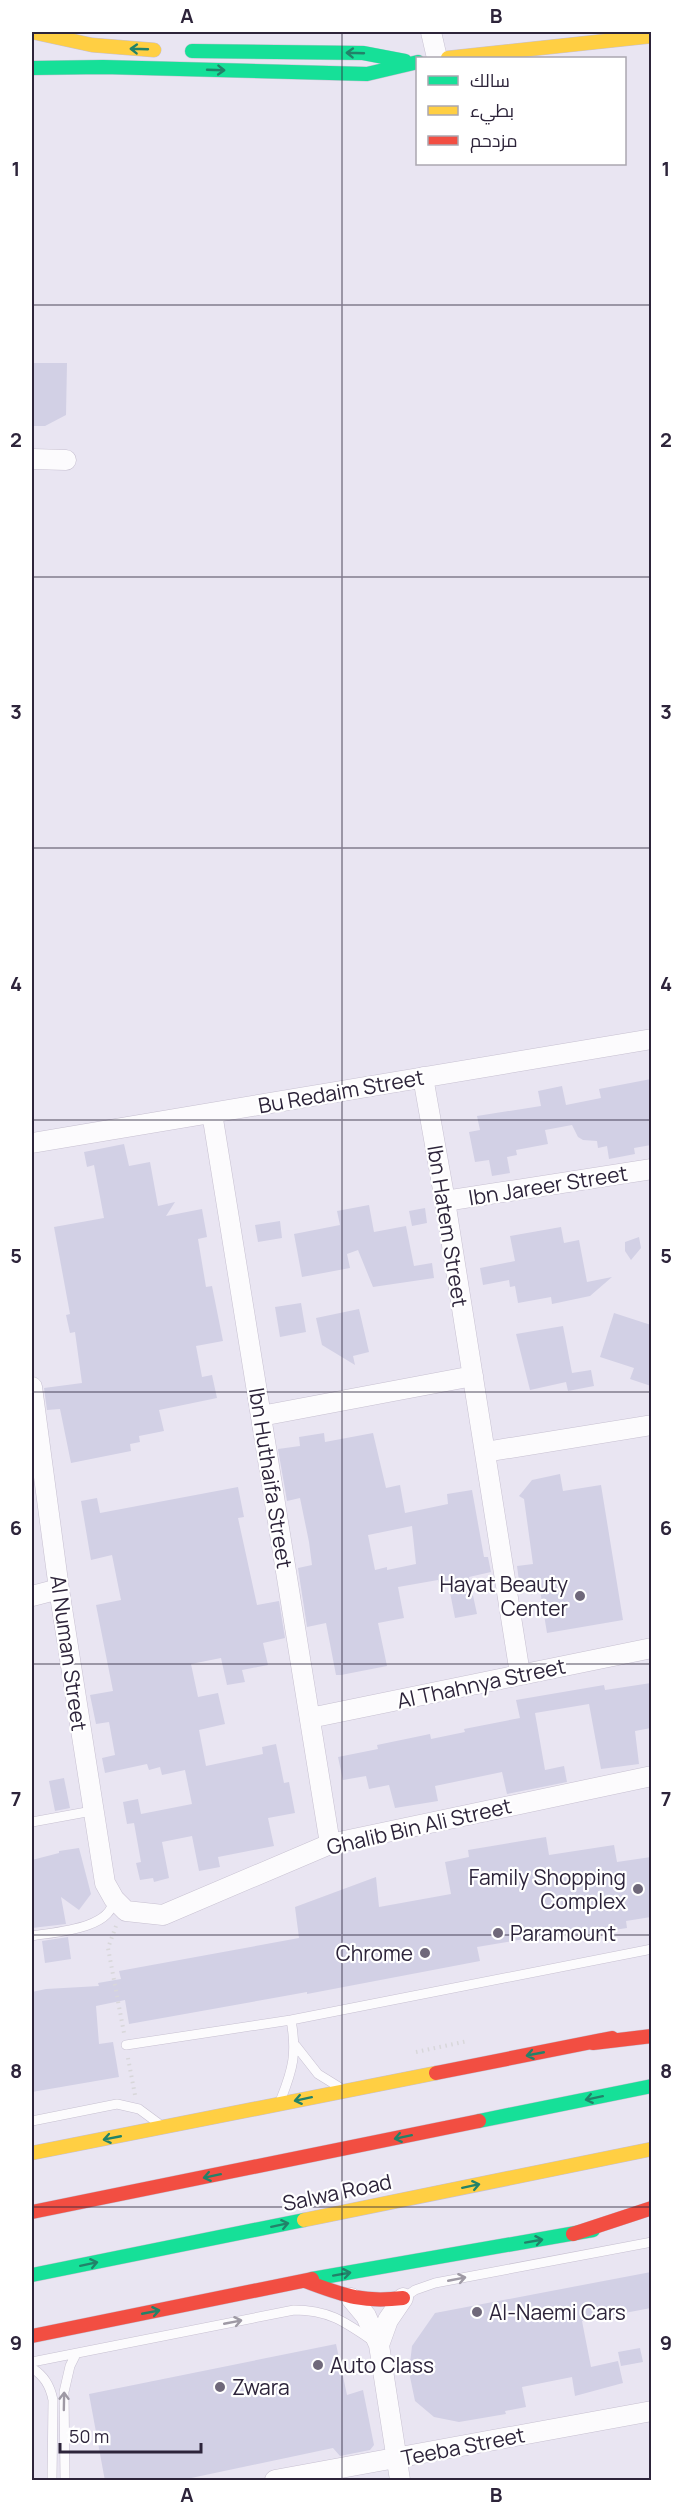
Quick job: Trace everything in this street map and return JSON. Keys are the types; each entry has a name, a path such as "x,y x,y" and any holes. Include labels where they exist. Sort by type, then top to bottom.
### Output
{"main road":[{"path":"32,33 69,42 121,49 363,53 415,62"},
{"path":"457,57 651,36"},
{"path":"32,68 103,67 367,74 415,62"},
{"path":"32,2152 593,2043 651,2029"},
{"path":"593,2043 651,2036"},
{"name":"Salwa Road","path":"32,2212 651,2086"},
{"name":"Salwa Road","path":"32,2275 651,2149"},
{"path":"573,2234 651,2208"},
{"path":"32,2336 304,2280 573,2234 651,2217"},
{"path":"304,2280 351,2298 377,2301 403,2298"}],"street":[{"path":"431,32 437,57"},
{"path":"32,459 66,460"},
{"name":"Bu Redaim Street","path":"32,1143 651,1039"},
{"name":"Ibn Hatem Street","path":"423,1077 445,1201 520,1674"},
{"name":"Ibn Huthaifa Street","path":"212,1113 330,1844"},
{"name":"Ibn Jareer Street","path":"445,1201 651,1168"},
{"path":"261,1416 473,1376"},
{"name":"Al Numan Street","path":"32,1387 92,1811 105,1883 120,1905"},
{"path":"485,1452 651,1425"},
{"path":"32,1596 59,1590"},
{"name":"Al Thahnya Street","path":"310,1718 651,1648"},
{"name":"Ghalib Bin Ali Street","path":"120,1905 163,1915 330,1844 651,1776"},
{"path":"351,2298 366,2316 379,2345 400,2481"},
{"path":"379,2345 388,2320 403,2298"},
{"name":"Teeba Street","path":"275,2481 651,2411"}],"lane":[{"path":"32,1822 92,1811"},
{"path":"32,1936 91,1925 120,1905"},
{"path":"126,2045 291,2020 651,1949"},
{"path":"279,2104 293,2066 296,2046 291,2020"},
{"path":"296,2046 318,2074 345,2090"},
{"path":"32,2121 117,2104 139,2109 164,2128"},
{"path":"403,2298 415,2290 435,2283 651,2242"},
{"path":"32,2362 294,2310 313,2310 330,2314 345,2321 379,2345"},
{"path":"65,2481 64,2392 70,2366 76,2354"},
{"path":"32,2368 51,2387 53,2400 52,2481"}],"path":[{"path":"120,1905 108,1948 135,2096"}],"building":[{"path":"32,363 67,363 66,415 45,426 32,426"},
{"path":"651,1079 651,1145 634,1148 635,1154 609,1159 607,1146 598,1148 597,1141 583,1140 578,1137 572,1125 545,1130 548,1144 516,1150 517,1155 507,1157 510,1173 492,1176 489,1160 475,1162 469,1132 480,1130 477,1116 541,1106 538,1091 562,1086 566,1105 601,1098 599,1089"},
{"path":"124,1144 129,1166 150,1162 158,1206 175,1202 166,1216 202,1209 207,1237 198,1239 206,1287 212,1286 223,1341 196,1346 202,1377 212,1375 217,1398 159,1410 164,1431 139,1436 140,1442 130,1444 131,1451 71,1463 60,1409 47,1410 44,1388 82,1383 75,1332 70,1333 66,1315 70,1314 54,1227 104,1218 94,1165 87,1167 84,1152"},
{"path":"369,1205 374,1232 406,1226 414,1266 432,1263 434,1278 373,1287 358,1250 347,1254 350,1268 302,1277 294,1234 340,1225 337,1211"},
{"path":"425,1208 427,1223 412,1226 409,1211"},
{"path":"280,1221 282,1238 258,1242 255,1225"},
{"path":"561,1227 564,1243 579,1240 587,1282 612,1277 590,1296 552,1304 551,1297 518,1303 515,1286 510,1287 509,1280 483,1285 480,1268 515,1261 510,1236"},
{"path":"639,1237 641,1248 631,1260 625,1251 625,1242"},
{"path":"301,1303 306,1332 280,1337 275,1307"},
{"path":"359,1309 369,1352 353,1356 355,1365 322,1345 316,1318"},
{"path":"614,1313 651,1325 651,1386 630,1379 634,1368 600,1357"},
{"path":"563,1326 572,1373 591,1370 594,1386 568,1391 566,1382 530,1390 516,1334"},
{"path":"324,1433 325,1442 373,1433 386,1488 400,1485 405,1513 448,1504 447,1494 472,1490 484,1557 488,1557 491,1572 469,1577 477,1614 455,1618 448,1582 439,1584 438,1580 398,1587 404,1618 378,1623 387,1666 336,1675 326,1623 307,1627 298,1568 312,1565 309,1542 300,1498 287,1501 278,1449 300,1446 299,1437","holes":["412,1526 416,1564 375,1570 368,1535"]},
{"path":"560,1474 563,1491 601,1485 623,1620 547,1633 538,1578 519,1581 517,1566 533,1564 524,1499 519,1496 532,1480"},
{"path":"238,1487 244,1517 238,1518 257,1605 279,1601 285,1638 263,1643 268,1665 242,1670 245,1682 227,1685 221,1658 191,1664 198,1697 218,1693 225,1724 199,1730 206,1766 263,1754 262,1747 276,1744 284,1783 289,1782 295,1813 268,1818 274,1846 218,1857 220,1867 199,1871 192,1836 162,1842 169,1878 154,1882 153,1878 140,1880 136,1863 141,1862 134,1823 127,1824 123,1802 138,1799 141,1814 192,1804 185,1770 162,1775 160,1767 149,1770 147,1764 105,1773 102,1758 115,1755 109,1722 96,1724 90,1695 113,1691 96,1605 121,1600 112,1555 91,1560 81,1501 97,1498 100,1513"},
{"path":"651,1683 651,1728 635,1731 639,1764 601,1769 589,1704 535,1713 545,1770 564,1766 567,1782 507,1794 502,1772 435,1786 438,1801 395,1808 389,1785 369,1789 366,1776 343,1780 338,1757 378,1749 377,1745 430,1734 431,1739 465,1732 464,1729 520,1718 516,1700 604,1685 605,1690"},
{"path":"64,1778 70,1808 55,1811 49,1781"},
{"path":"546,1837 549,1855 614,1845 617,1862 651,1857 651,1917 626,1921 627,1928 568,1937 567,1932 477,1947 480,1961 307,1994 307,1992 129,2024 125,2000 96,2006 99,2044 113,2042 119,2077 32,2092 32,1992 99,1986 98,1983 121,1979 119,1971 299,1938 295,1907 376,1877 379,1907 451,1894 445,1862 469,1857 468,1850"},
{"path":"79,1848 91,1894 79,1910 61,1897 66,1924 32,1928 32,1860 59,1853 59,1851"},
{"path":"68,1937 71,1959 45,1963 42,1941"},
{"path":"651,2272 651,2308 582,2321 591,2367 618,2361 623,2383 575,2396 572,2377 522,2387 526,2407 505,2411 506,2414 459,2422 434,2417 415,2401 409,2372 412,2346 435,2313"},
{"path":"336,2344 347,2395 363,2390 374,2445 370,2450 340,2456 333,2448 177,2481 105,2481 89,2394"},
{"path":"640,2348 643,2362 621,2366 618,2352"}],"traffic: fast":[{"path":"192,51 363,53 405,61"},
{"path":"32,68 103,67 367,74 416,62"},
{"path":"479,2121 652,2086"},
{"path":"32,2275 304,2220"},
{"path":"312,2279 593,2230"}],"traffic: slow":[{"path":"32,32 92,45 154,50"},
{"path":"457,57 652,36"},
{"path":"32,2153 436,2073"},
{"path":"304,2220 652,2149"}],"traffic: jam":[{"path":"593,2043 652,2036"},
{"path":"436,2073 612,2038"},
{"path":"32,2212 479,2121"},
{"path":"573,2234 652,2208"},
{"path":"32,2336 312,2279"},
{"path":"305,2281 364,2299 403,2298"}],"place":[{"name":"Hayat Beauty Center","path":"580,1596"},
{"name":"Family Shopping Complex","path":"638,1889"},
{"name":"Paramount","path":"498,1933"},
{"name":"Chrome","path":"425,1953"},
{"name":"Al-Naemi Cars","path":"477,2312"},
{"name":"Auto Class","path":"318,2365"},
{"name":"Zwara","path":"220,2387"}]}
